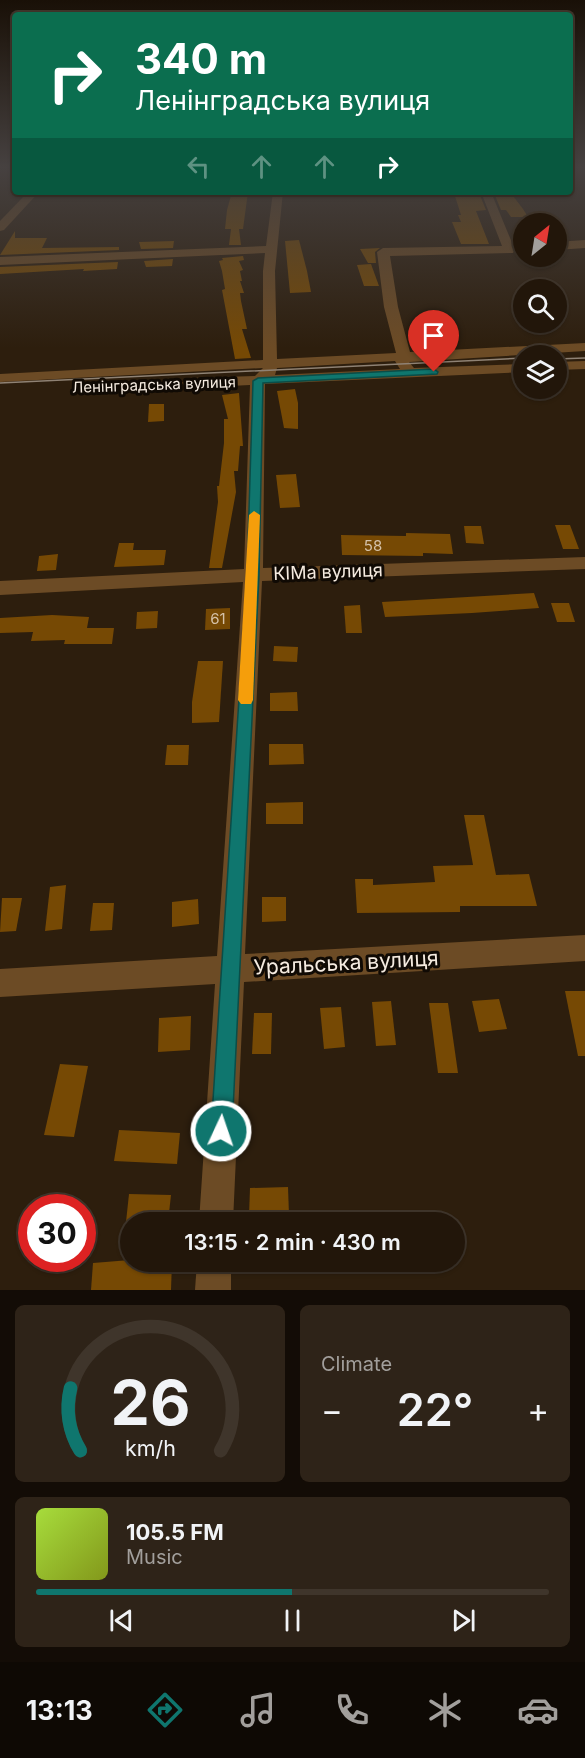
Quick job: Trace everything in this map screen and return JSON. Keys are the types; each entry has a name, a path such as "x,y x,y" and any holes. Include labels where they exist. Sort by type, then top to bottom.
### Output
{"street":[{"path":"217,1212 274,228"},
{"path":"500,228 509,250"},
{"path":"567,245 585,244"},
{"path":"0,261 271,249"},
{"path":"411,373 402,362 404,357 391,308 383,252 513,250"},
{"path":"0,378 264,373 404,357 585,347"},
{"path":"567,366 585,365"},
{"name":"Ленінградська вулиця","path":"0,392 264,373 411,373 513,368"},
{"name":"КІМа вулиця","path":"0,588 253,575 585,563"},
{"name":"Уральська вулиця","path":"0,983 585,948"},
{"path":"213,1290 214,1272"}],"building":[{"path":"243,228 239,229 241,245 229,245 231,229 225,229"},
{"path":"455,228 483,228 489,244 461,244"},
{"path":"15,231 15,238 47,238 42,248 119,247 119,250 0,255"},
{"path":"299,240 311,292 290,293 285,241"},
{"path":"174,241 173,248 141,249 139,242"},
{"path":"380,248 375,252 376,263 368,263 360,249"},
{"path":"243,256 244,260 239,261 243,270 240,271 242,281 240,281 244,293 240,293 247,329 242,329 251,358 235,359 219,261 223,260 222,258"},
{"path":"173,259 172,266 146,267 144,261"},
{"path":"118,262 117,269 0,274 0,267"},
{"path":"371,264 379,286 364,286 357,265"},
{"path":"295,389 298,403 298,429 284,428 277,391"},
{"path":"239,393 243,446 240,446 238,471 234,471 236,492 222,568 209,568 218,502 217,486 219,486 224,443 224,419 228,419 222,395"},
{"path":"149,404 164,404 164,421 148,422"},
{"path":"296,474 300,507 280,508 276,475"},
{"path":"555,525 570,525 579,549 563,549"},
{"path":"464,526 481,526 484,544 466,543"},
{"path":"406,533 450,534 453,554 342,555 341,535 406,536"},
{"path":"119,543 134,543 133,550 166,550 164,565 114,567"},
{"path":"58,554 56,570 37,571 39,556"},
{"path":"534,593 539,608 472,613 385,617 382,602"},
{"path":"551,603 569,603 575,622 557,622"},
{"path":"360,605 362,633 346,633 344,606"},
{"path":"230,608 230,629 205,630 206,609"},
{"path":"158,611 157,628 136,629 137,612"},
{"path":"52,615 89,617 87,628 114,628 112,644 64,644 65,640 31,641 33,632 0,633 0,618"},
{"path":"274,646 298,647 297,662 273,661"},
{"path":"198,661 223,661 219,722 192,723 192,702"},
{"path":"297,692 298,711 270,711 270,693"},
{"path":"269,744 303,744 304,764 269,765"},
{"path":"167,745 189,745 188,765 165,765"},
{"path":"303,802 303,824 266,824 266,803"},
{"path":"464,815 484,815 496,875 529,874 537,906 460,906 460,912 357,913 355,879 373,879 373,885 435,882 433,866 473,865"},
{"path":"66,885 62,929 45,931 50,887"},
{"path":"262,897 286,897 286,921 262,922"},
{"path":"2,898 22,898 16,931 0,932"},
{"path":"198,899 199,924 172,927 172,902"},
{"path":"93,903 114,903 112,930 90,931"},
{"path":"565,991 585,991 585,1056 578,1056"},
{"path":"499,999 507,1029 479,1032 472,1001"},
{"path":"391,1001 396,1045 376,1046 372,1002"},
{"path":"429,1003 448,1003 458,1073 438,1073"},
{"path":"341,1007 345,1047 324,1049 320,1008"},
{"path":"254,1013 272,1013 271,1054 252,1054"},
{"path":"191,1016 190,1050 158,1052 159,1018"},
{"path":"60,1064 88,1066 74,1137 44,1135"},
{"path":"119,1130 180,1133 177,1164 114,1161"},
{"path":"288,1187 289,1212 249,1212 250,1188"},
{"path":"129,1194 171,1195 169,1212 127,1212"},
{"path":"120,1261 120,1272 172,1272 171,1290 91,1290 92,1272 96,1272 96,1263"}],"tram line":[{"path":"567,359 585,358"},
{"path":"0,383 513,359"}],"slow traffic":[{"path":"246,700 254,515"}],"route":[{"path":"221,1131 253,575 258,381 434,372"}]}
